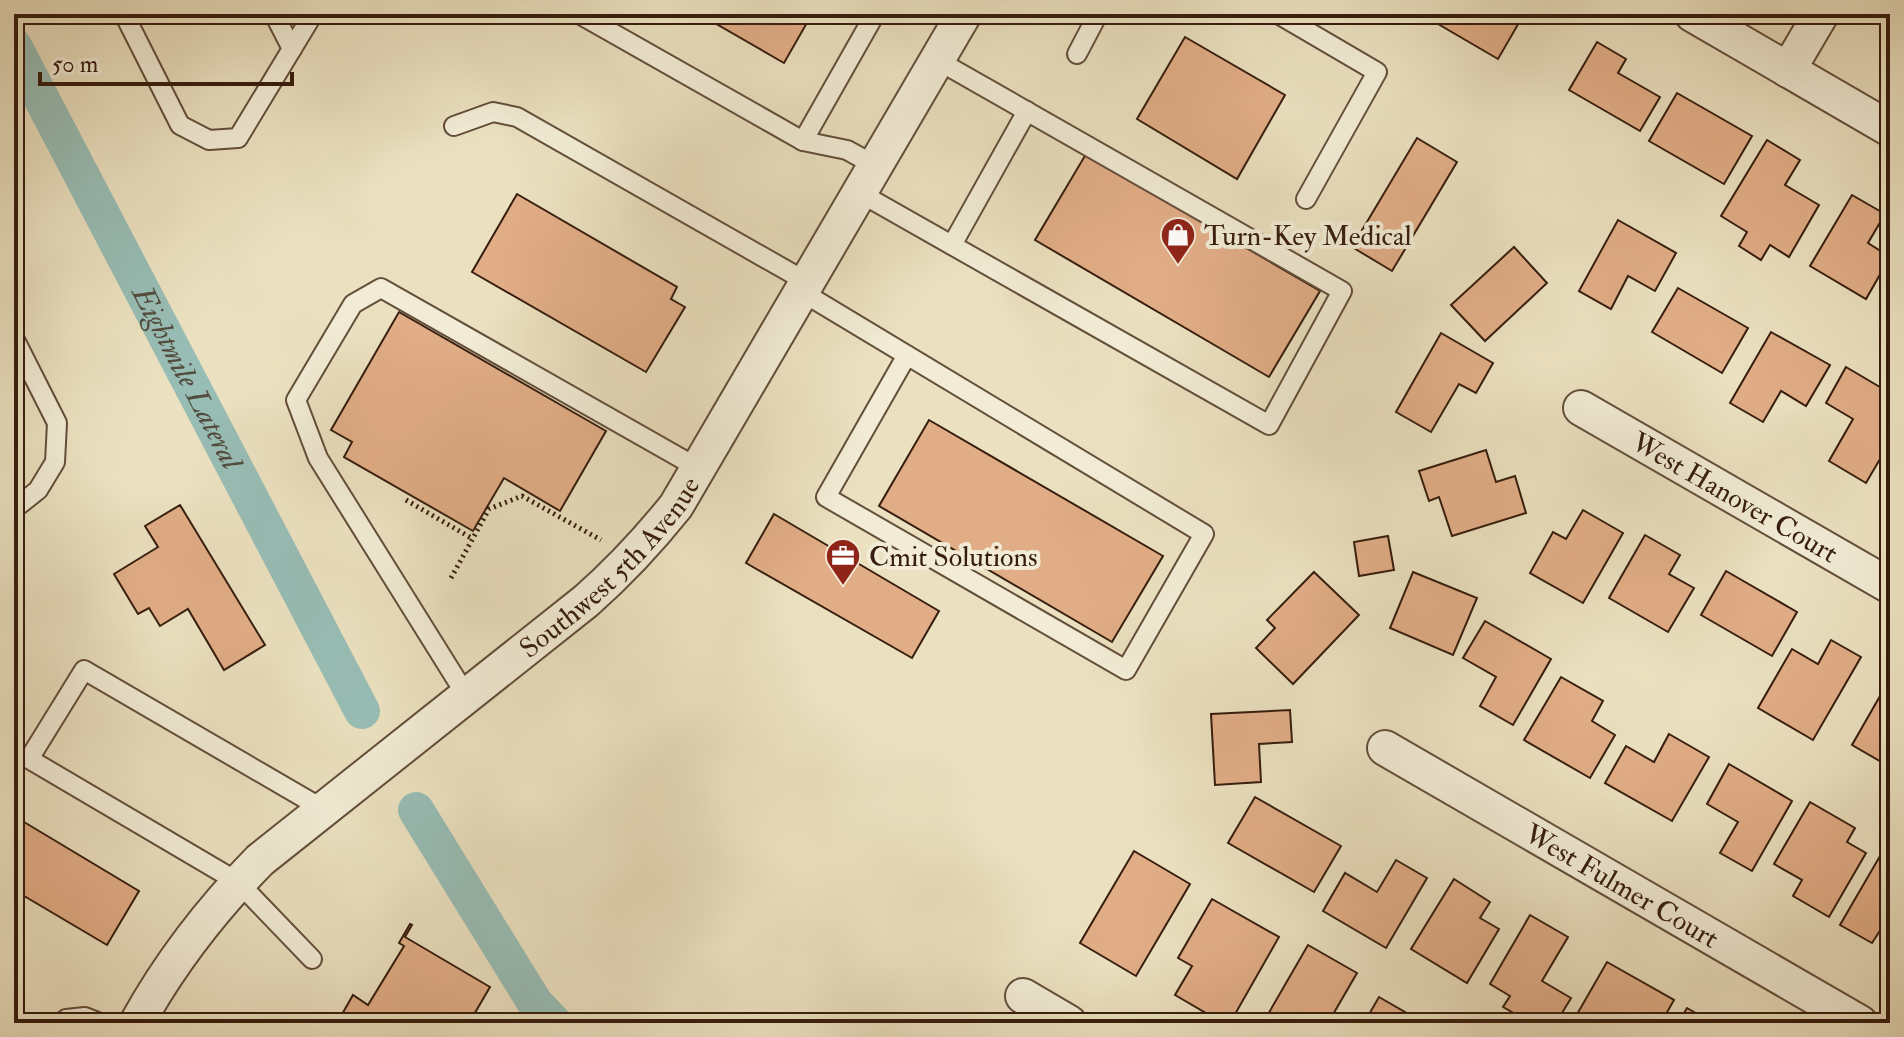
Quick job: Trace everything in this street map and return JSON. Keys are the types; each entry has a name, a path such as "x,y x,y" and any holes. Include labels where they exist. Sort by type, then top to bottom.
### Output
{"street":[{"name":"Southwest 5th Avenue","path":"137,1023 160,981 190,938 260,860 619,572 676,506 964,14"},
{"path":"1692,14 1890,129"},
{"path":"1788,70 1821,14"},
{"name":"West Hanover Court","path":"1581,408 1890,586"},
{"name":"West Fulmer Court","path":"1385,748 1860,1023"},
{"path":"1023,996 1069,1023"}],"lane":[{"path":"124,14 180,125 209,140 238,138 313,14"},
{"path":"274,14 292,49"},
{"path":"579,14 803,141 847,150 868,180 952,245 1269,425 1342,291 937,60"},
{"path":"803,141 875,14"},
{"path":"1077,54 1098,14"},
{"path":"1278,14 1377,72 1306,199"},
{"path":"952,245 1027,111"},
{"path":"454,126 493,112 517,117 805,287 907,355 1204,534 1126,670 826,497 907,355"},
{"path":"466,695 318,458 296,400 353,304 381,288 698,468"},
{"path":"14,338 57,423 55,462 38,490 14,509"},
{"path":"312,959 238,882 29,759 84,670 323,809"},
{"path":"62,1023 66,1019 85,1017 100,1023"}],"path":[{"path":"451,578 489,509 522,496 601,540"},
{"path":"406,500 473,539"}],"building":[{"path":"699,14 812,14 784,63"},
{"path":"1421,14 1524,14 1498,59"},
{"path":"1185,37 1285,95 1237,179 1137,119"},
{"path":"1597,42 1626,59 1618,73 1660,97 1640,131 1569,90"},
{"path":"1677,93 1752,136 1724,184 1649,141"},
{"path":"1417,138 1457,162 1392,271 1352,247"},
{"path":"1767,140 1800,160 1785,185 1819,205 1789,257 1770,245 1761,260 1739,246 1747,232 1721,216"},
{"name":"Turn-Key Medical","path":"1086,154 1320,291 1269,377 1035,240"},
{"path":"517,194 677,287 671,299 685,307 646,372 472,272"},
{"path":"1852,195 1885,214 1868,243 1890,257 1866,299 1810,266"},
{"path":"1618,220 1676,253 1655,291 1628,276 1611,309 1579,291"},
{"path":"1514,247 1547,283 1485,341 1451,305"},
{"path":"1678,288 1748,328 1722,373 1652,332"},
{"path":"399,312 606,431 560,511 504,478 473,531 344,457 352,442 331,430"},
{"path":"1771,332 1830,365 1806,406 1781,391 1763,422 1730,403"},
{"path":"1441,333 1493,363 1476,393 1459,384 1431,432 1396,412"},
{"path":"1846,367 1890,393 1883,410 1890,414 1890,442 1866,483 1829,461 1853,419 1826,403"},
{"path":"929,420 1163,556 1112,642 879,506"},
{"path":"1486,450 1496,482 1515,476 1526,513 1452,536 1439,497 1429,501 1419,471"},
{"path":"180,505 265,645 224,670 188,609 160,626 149,608 138,614 114,574 158,547 145,526"},
{"path":"1583,510 1623,533 1583,603 1530,573 1553,532 1566,539"},
{"name":"Cmit Solutions","path":"774,514 939,611 912,658 746,563"},
{"path":"1645,535 1680,555 1669,574 1694,588 1668,632 1609,598"},
{"path":"1388,536 1394,570 1359,576 1354,542"},
{"path":"1726,571 1797,612 1772,656 1701,615"},
{"path":"1314,572 1359,615 1293,684 1256,648 1275,628 1267,620"},
{"path":"1413,572 1477,598 1453,655 1390,628"},
{"path":"1485,621 1551,659 1513,725 1480,706 1496,677 1463,658"},
{"path":"1831,640 1861,657 1813,740 1758,708 1792,649 1818,664"},
{"path":"1561,677 1603,701 1592,721 1615,735 1590,778 1524,740"},
{"path":"1890,683 1890,767 1852,745"},
{"path":"1290,710 1292,742 1259,744 1261,782 1215,785 1211,714"},
{"path":"1669,734 1709,757 1672,821 1605,783 1626,746 1654,762"},
{"path":"1729,764 1792,801 1752,871 1720,853 1738,822 1707,804"},
{"path":"1255,797 1341,846 1314,892 1228,843"},
{"path":"1810,802 1855,828 1847,842 1866,853 1829,917 1793,896 1802,880 1774,864"},
{"path":"14,816 139,891 107,945 14,890"},
{"path":"1134,851 1190,884 1136,976 1080,943"},
{"path":"1880,856 1890,861 1890,915 1872,943 1840,925"},
{"path":"1396,860 1427,878 1386,948 1323,911 1345,873 1377,892"},
{"path":"1454,879 1490,902 1480,918 1499,929 1467,983 1411,949"},
{"path":"1212,899 1279,937 1230,1023 1223,1023 1175,995 1192,966 1178,958"},
{"path":"1530,915 1568,937 1542,981 1571,998 1556,1023 1531,1023 1503,1007 1510,996 1490,984"},
{"path":"410,924 405,937 490,987 469,1023 337,1023 353,995 368,1005 404,946 399,943"},
{"path":"1308,945 1357,973 1328,1023 1263,1023"},
{"path":"1607,962 1674,1000 1661,1023 1633,1023 1626,1019 1623,1023 1572,1023"},
{"path":"1379,997 1424,1023 1364,1023"},
{"path":"1687,1008 1713,1023 1678,1023"}],"waterway":[{"name":"Eightmile Lateral","path":"14,46 362,711"},
{"name":"Eightmile Lateral","path":"416,810 535,1003 554,1023"}],"place":[{"name":"Turn-Key Medical","path":"1178,266"},
{"name":"Cmit Solutions","path":"843,587"}]}
